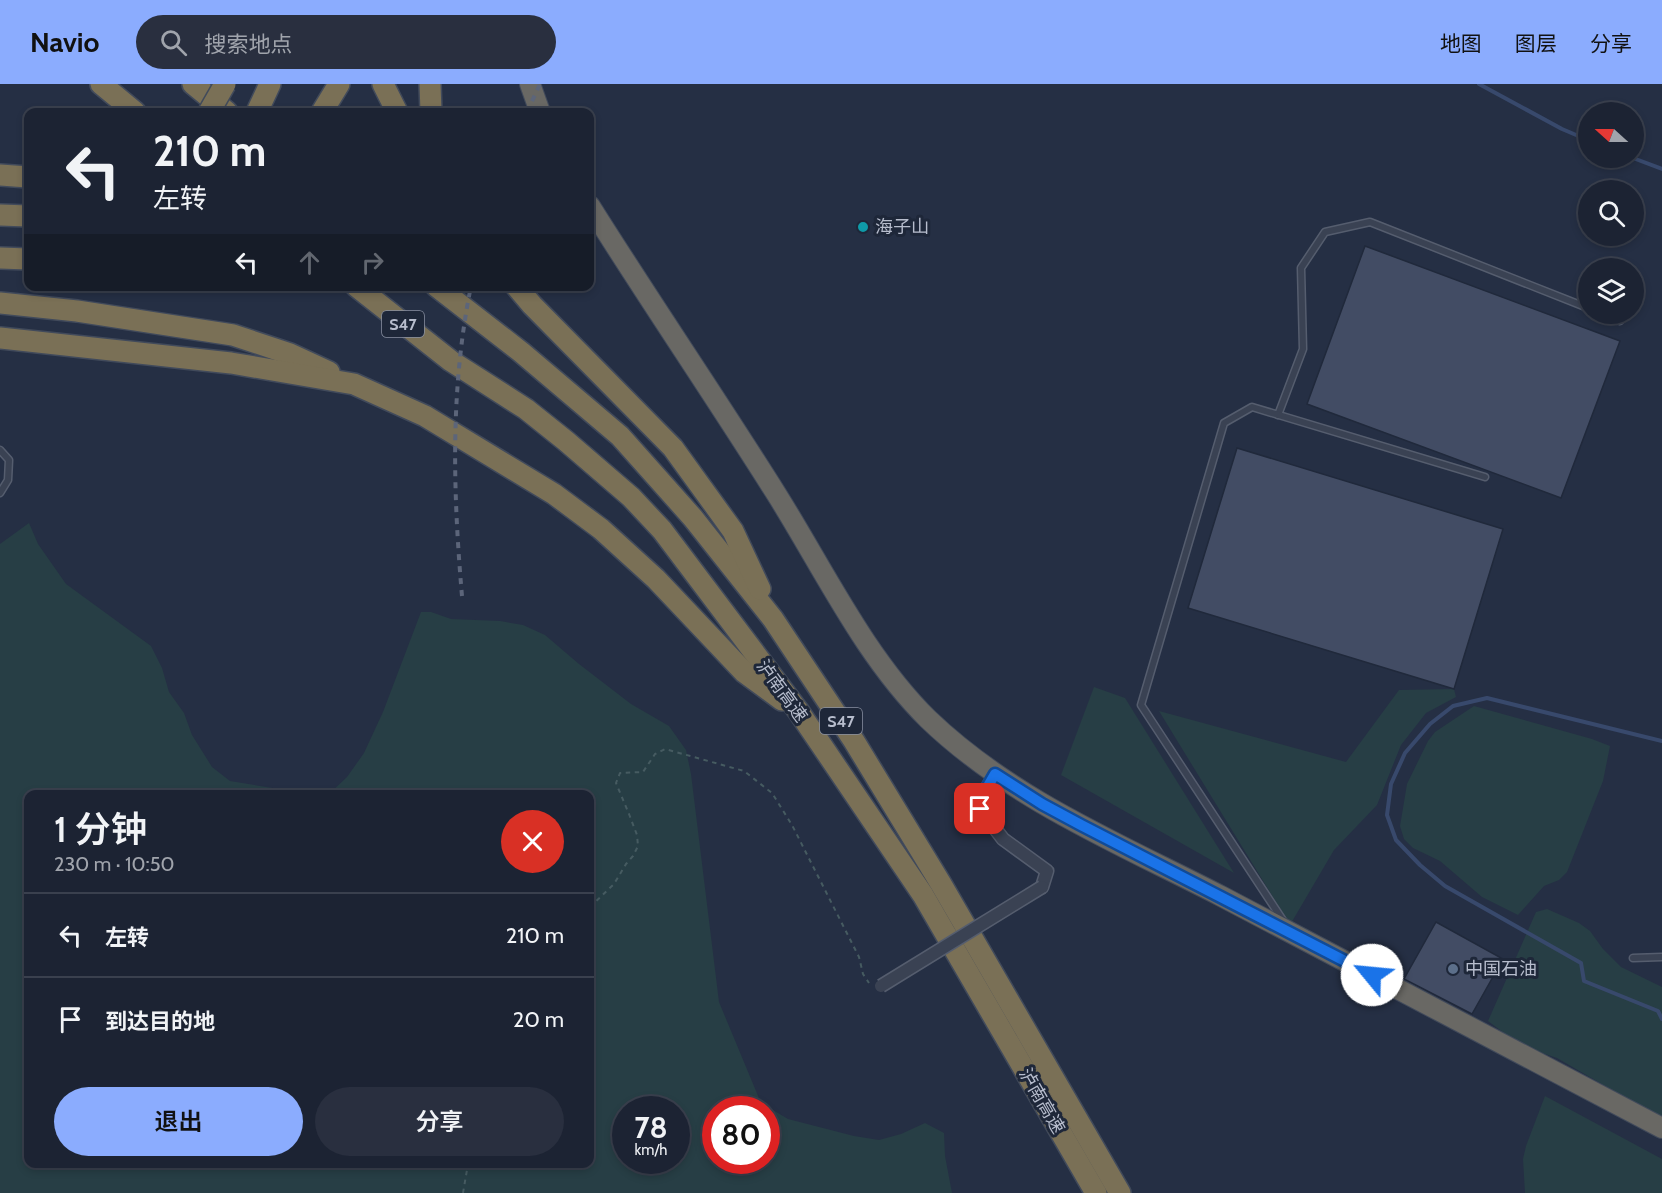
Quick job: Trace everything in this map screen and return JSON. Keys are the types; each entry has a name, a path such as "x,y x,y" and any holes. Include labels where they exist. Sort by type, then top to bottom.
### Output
{"highway":[{"path":"101,84 130,108"},
{"path":"194,84 222,108"},
{"path":"211,108 225,84"},
{"path":"259,108 270,84"},
{"path":"324,108 339,84"},
{"path":"383,84 395,108"},
{"path":"430,84 431,108"},
{"path":"530,84 539,108"},
{"path":"0,175 24,177"},
{"path":"594,212 776,494 881,666 910,701 962,749 995,774 1042,804 1662,1128"},
{"path":"0,215 24,216"},
{"path":"0,258 24,259"},
{"name":"泸南高速","path":"362,291 451,361 526,410 566,441 631,497 662,530 799,712 923,895 1096,1193"},
{"name":"泸南高速","path":"442,291 522,352 620,436 693,518 774,619 854,741 924,856 1120,1193"},
{"path":"520,291 674,448 733,531 774,619"},
{"path":"0,303 77,310 233,335 290,354 425,416 563,501 601,530 656,579 744,672 799,712"},
{"path":"0,338 231,363 354,384"}],"street":[{"path":"881,986 1042,887 1047,871 1003,839 980,809 984,793 995,774"}],"lane":[{"path":"1278,415 1302,349 1301,268 1325,232 1370,222 1578,304"},
{"path":"1291,933 1141,705 1224,423 1252,407 1485,477"},
{"path":"0,450 9,460 8,480 0,493"},
{"path":"1634,958 1662,957"}],"path":[{"path":"594,904 614,884 638,846 637,836 616,783 620,772 643,772 655,754 665,748 744,771 772,792 792,825 859,957 869,983 881,986"},
{"path":"463,1193 467,1168"}],"shaded area":[{"path":"29,523 38,544 66,584 151,646 162,668 169,692 184,713 192,735 212,767 230,781 285,790 24,790 24,1168 594,1168 594,790 333,790 347,777 364,753 383,712 421,612 431,612 451,619 500,621 523,625 545,635 631,704 669,726 686,750 691,774 719,1002 758,1096 702,1096 702,1174 780,1174 780,1114 788,1119 879,1140 901,1134 925,1123 944,1133 945,1156 952,1193 0,1193 0,544"},
{"path":"1094,687 1125,698 1234,873 1061,775"},
{"path":"1454,689 1456,697 1426,713 1401,745 1377,805 1334,850 1290,925 1159,711 1346,762 1399,690"},
{"path":"1474,706 1610,746 1603,781 1567,872 1559,880 1544,886 1518,915 1482,897 1440,861 1413,848 1404,839 1400,826 1407,784 1428,741 1435,732"},
{"path":"1547,909 1579,923 1590,931 1603,949 1621,967 1662,987 1662,1119 1557,1058 1521,1046 1488,1021 1536,912"},
{"path":"1545,1096 1662,1159 1662,1193 1525,1193 1523,1159"}],"building":[{"path":"1365,246 1620,341 1561,498 1307,404"},
{"path":"1237,448 1503,529 1454,689 1188,608"},
{"name":"中国石油","path":"1436,922 1503,959 1472,1014 1404,979"}],"waterway":[{"path":"1479,84 1578,136"},
{"path":"1644,162 1662,169"},
{"path":"1662,741 1487,698 1453,706 1430,724 1405,753 1391,784 1387,815 1396,840 1420,865 1445,886 1581,963 1584,981 1658,1011 1662,1019"}],"railway":[{"path":"529,108 540,84"},
{"path":"462,596 455,441 459,363 470,291"}],"place":[{"name":"海子山","path":"863,227"},
{"name":"中国石油","path":"1453,969"}],"route":[{"path":"980,809 984,793 995,774 1042,804 1081,825 1372,975"}]}
